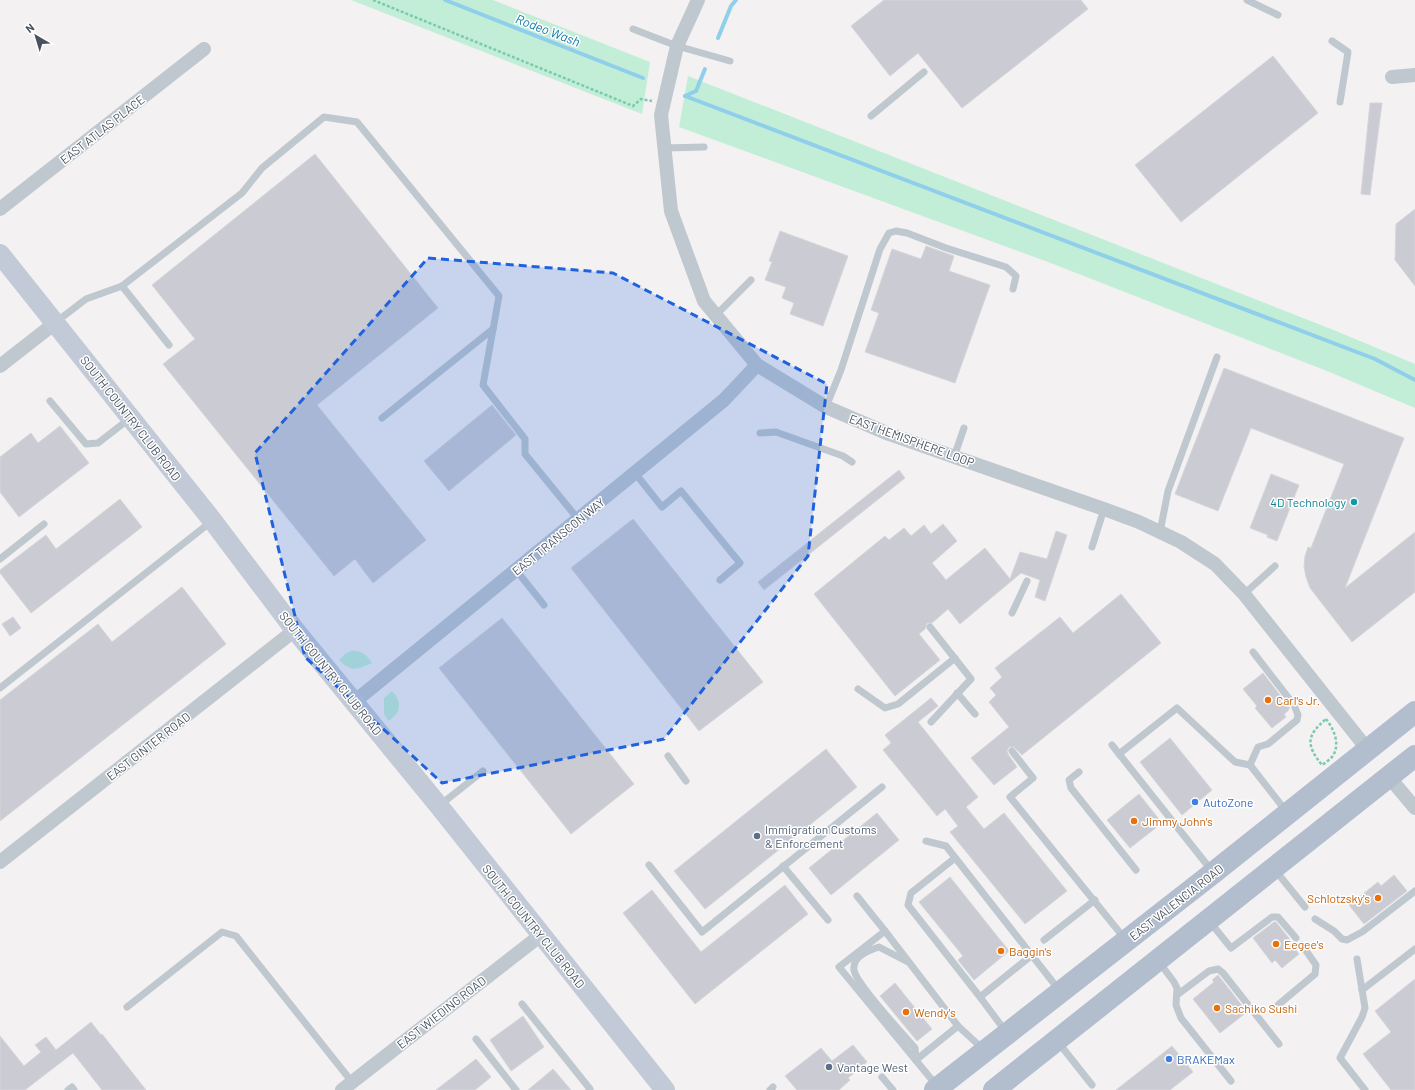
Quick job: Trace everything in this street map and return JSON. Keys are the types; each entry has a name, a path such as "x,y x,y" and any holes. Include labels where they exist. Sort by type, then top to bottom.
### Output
{"main road":[{"name":"EAST VALENCIA ROAD","path":"936,1089 1415,712"},
{"path":"1368,750 1390,777"},
{"path":"994,1090 1415,756"}],"street":[{"name":"EAST HEMISPHERE LOOP","path":"698,0 677,46 661,115 671,211 704,300 757,365 826,407 889,434 1104,509 1139,522 1181,542 1214,564 1244,594 1368,750"},
{"name":"EAST ATLAS PLACE","path":"0,209 204,49"},
{"path":"1392,77 1415,75"},
{"name":"SOUTH COUNTRY CLUB ROAD","path":"0,254 212,520 296,630 665,1090"},
{"path":"0,366 55,323"},
{"name":"EAST TRANSCON WAY","path":"354,702 724,400 757,365"},
{"name":"EAST GINTER ROAD","path":"0,862 296,630"},
{"path":"1390,777 1415,808"},
{"name":"EAST WIEDING ROAD","path":"347,1086 541,935"}],"lane":[{"path":"1247,0 1278,15"},
{"path":"634,29 677,46 730,61"},
{"path":"1332,41 1348,52 1340,102"},
{"path":"870,116 924,72"},
{"path":"55,323 86,299 122,286 242,193 262,168 324,117 357,122 499,296 483,385 525,439 525,454 578,519"},
{"path":"664,148 704,147"},
{"path":"826,407 841,370 880,249 889,233 896,231 907,233 946,248 1006,267 1016,276 1013,289"},
{"path":"716,315 751,280"},
{"path":"122,286 169,345"},
{"path":"382,418 493,329"},
{"path":"1160,532 1168,491 1217,357"},
{"path":"50,401 86,444 98,443 130,418"},
{"path":"954,457 964,428"},
{"path":"760,433 776,432 843,456 852,462"},
{"path":"635,473 662,507 681,491 740,563 720,580"},
{"path":"1092,548 1104,509"},
{"path":"0,688 212,520"},
{"path":"0,559 44,524"},
{"path":"1244,594 1275,566"},
{"path":"516,570 544,605"},
{"path":"1012,613 1027,582"},
{"path":"930,627 971,678 931,722"},
{"path":"1250,765 1258,747 1268,744 1291,726 1297,720 1298,715 1294,705 1253,652"},
{"path":"858,689 884,708 898,704 955,658"},
{"path":"957,693 975,714"},
{"path":"1119,754 1177,708 1235,762 1250,765 1288,813"},
{"path":"1112,745 1213,872"},
{"path":"1012,751 1033,778 1010,796 1126,940"},
{"path":"668,756 686,781"},
{"path":"438,806 483,771"},
{"path":"1079,772 1069,780 1071,788 1136,870"},
{"path":"649,865 702,932 882,787"},
{"path":"926,841 946,846 1061,992"},
{"path":"955,858 911,893 908,905 1007,1033"},
{"path":"783,866 828,920"},
{"path":"1273,869 1305,907"},
{"path":"1315,919 1334,931 1342,940 1347,940 1362,932 1415,891"},
{"path":"857,896 958,1026 985,1051"},
{"path":"1044,940 1095,900"},
{"path":"1208,920 1231,948 1272,917 1278,917 1296,938"},
{"path":"885,931 839,967 916,1060 936,1089"},
{"path":"127,1007 222,932 236,936 347,1086"},
{"path":"1278,1005 1315,974 1316,965 1302,945"},
{"path":"909,962 879,947 865,952 856,961 854,969 860,982 915,1048 916,1060"},
{"path":"1362,990 1415,949"},
{"path":"980,997 1032,956"},
{"path":"1357,959 1365,1008 1362,1017 1340,1058 1365,1090"},
{"path":"1157,960 1177,988 1176,1005 1181,1018 1231,1081"},
{"path":"1177,995 1208,971 1218,969 1223,973 1279,1044"},
{"path":"522,1004 590,1089 589,1090"},
{"path":"916,1060 958,1026"},
{"path":"476,1039 516,1090"},
{"path":"1057,1040 1092,1085"},
{"path":"882,1077 893,1090"},
{"path":"68,1090 72,1087 74,1090"}],"path":[{"path":"373,0 633,106 641,99 664,103"},
{"path":"1326,719 1332,726 1336,735 1336,744 1333,756 1322,765 1312,753 1310,745 1311,737 1316,728 1326,719"}],"highlighted area":[{"path":"428,258 613,273 827,384 808,556 664,739 442,783 305,657 255,453"}],"green space":[{"path":"351,0 493,0 650,62 642,114"},
{"path":"688,76 1336,331 1415,364 1415,408 1327,371 1048,262 679,127"},
{"path":"351,651 358,651 372,663 354,669 347,667 339,660"},
{"path":"392,691 398,699 399,707 393,718 388,721 384,714 384,698"}],"building":[{"path":"884,0 1081,0 1088,9 962,108 918,53 890,76 851,26"},
{"path":"1273,56 1318,113 1181,222 1135,165"},
{"path":"1370,103 1382,103 1370,195 1361,194"},
{"path":"315,154 438,308 317,405 426,540 373,583 355,559 334,576 163,364 195,339 152,285"},
{"path":"1415,209 1415,286 1395,260 1396,224"},
{"path":"780,231 848,256 823,326 790,314 794,303 782,298 786,287 765,280 772,262 769,261"},
{"path":"926,246 954,256 949,271 990,285 955,383 865,352 879,313 871,310 892,249 921,259"},
{"name":"4D Technology","path":"1224,368 1404,438 1345,588 1415,532 1415,592 1352,642 1310,588 1304,566 1308,547 1311,548 1344,464 1251,428 1218,511 1175,494"},
{"path":"492,405 516,435 449,491 424,461"},
{"path":"60,426 89,463 19,517 0,492 0,457 31,433 38,443"},
{"path":"899,470 905,478 764,590 758,582"},
{"path":"1271,474 1299,485 1277,541 1267,537 1268,535 1250,528"},
{"path":"120,499 142,527 31,613 0,573 0,570 46,535 56,549"},
{"path":"633,519 763,682 699,731 571,568"},
{"path":"943,524 957,541 932,563 946,580 985,548 1010,579 1020,552 1047,559 1056,531 1067,535 1045,601 1035,597 1040,580 1021,573 960,624 948,609 932,623 927,623 925,629 919,634 940,660 895,696 814,594 885,536 889,540 904,528 911,536 924,525 931,534"},
{"path":"182,587 226,644 0,821 0,700 98,624 112,642"},
{"path":"1121,594 1161,643 1022,755 1014,747 1009,747 1007,751 1008,754 1017,767 994,785 971,758 1009,727 989,702 996,695 990,688 1002,677 995,668 1060,617 1073,633"},
{"path":"13,617 21,628 10,636 2,624"},
{"path":"502,618 634,784 571,834 439,668"},
{"name":"Carl's Jr.","path":"1263,673 1290,708 1284,714 1286,717 1272,728 1255,708 1257,706 1243,689"},
{"path":"931,698 938,706 918,722 978,797 966,807 984,829 1004,813 1067,891 1025,924 950,832 958,826 945,809 937,816 883,750 891,743 885,735"},
{"path":"1170,738 1212,790 1182,815 1140,762"},
{"name":"Immigration Customs & Enforcement","path":"826,749 857,787 705,909 674,871"},
{"name":"Jimmy John's","path":"1139,794 1162,823 1130,848 1107,820"},
{"path":"877,813 899,840 831,895 809,868"},
{"name":"Schlotzsky's","path":"1394,875 1407,891 1364,924 1349,905 1378,882 1381,886"},
{"path":"950,877 1009,951 974,980 958,960 963,956 919,902"},
{"path":"785,885 808,914 695,1004 623,913 652,890 701,952"},
{"name":"Eegee's","path":"1276,922 1292,942 1298,943 1298,948 1296,950 1299,954 1282,968 1275,960 1272,963 1253,938"},
{"name":"Sachiko Sushi","path":"1218,975 1247,1012 1220,1033 1193,999 1214,982 1212,980"},
{"path":"1415,979 1415,1090 1391,1090 1363,1054 1391,1032 1375,1011"},
{"name":"Wendy's","path":"895,983 932,1029 917,1041 880,996"},
{"path":"523,1016 544,1047 511,1071 490,1040"},
{"path":"91,1022 146,1090 102,1090 73,1053 25,1090 0,1090 0,1036 24,1066 41,1052 35,1045 46,1037 56,1050"},
{"name":"Vantage West","path":"853,1045 867,1062 848,1078 850,1080 839,1090 797,1090 785,1076 821,1048 832,1061"},
{"name":"BRAKEMax","path":"1172,1046 1193,1072 1170,1090 1116,1090"},
{"path":"476,1059 491,1077 475,1090 436,1090"},
{"path":"553,1069 571,1090 528,1090"}],"waterway":[{"name":"Rodeo Wash","path":"445,0 643,78"},
{"name":"Rodeo Wash","path":"718,38 731,6 736,0"},
{"name":"Rodeo Wash","path":"685,96 696,91 705,69"},
{"path":"685,96 1375,359 1415,380"}],"place":[{"name":"4D Technology","path":"1354,502"},
{"name":"Carl's Jr.","path":"1268,700"},
{"name":"AutoZone","path":"1195,802"},
{"name":"Jimmy John's","path":"1134,821"},
{"name":"Immigration Customs & Enforcement","path":"757,836"},
{"name":"Schlotzsky's","path":"1378,898"},
{"name":"Eegee's","path":"1276,944"},
{"name":"Baggin's","path":"1001,951"},
{"name":"Sachiko Sushi","path":"1217,1008"},
{"name":"Wendy's","path":"906,1012"},
{"name":"BRAKEMax","path":"1169,1059"},
{"name":"Vantage West","path":"829,1067"}]}
